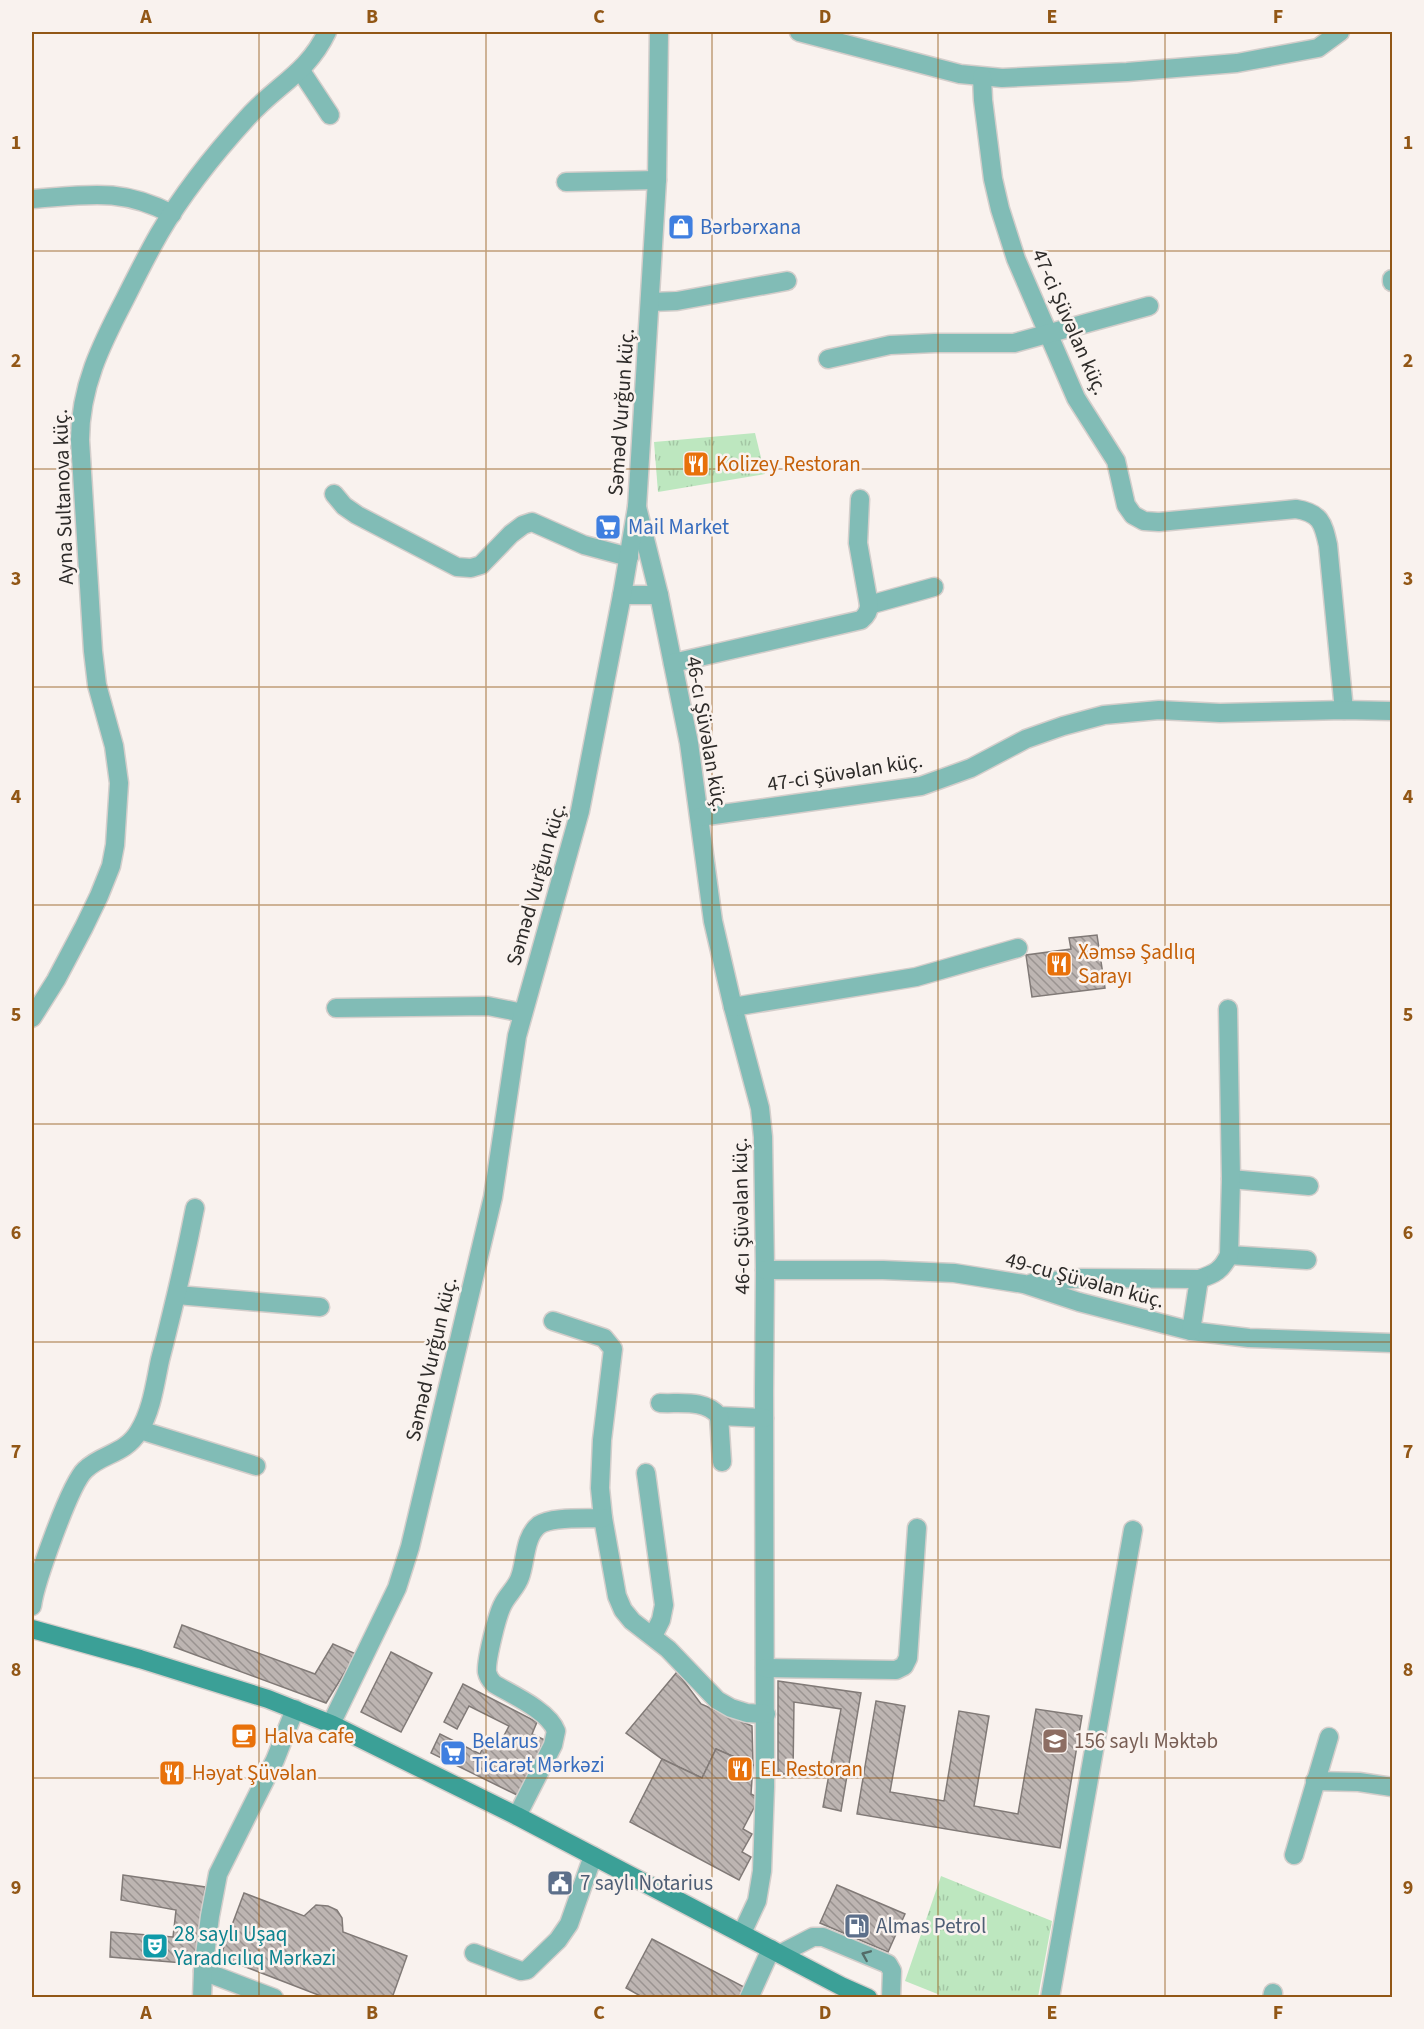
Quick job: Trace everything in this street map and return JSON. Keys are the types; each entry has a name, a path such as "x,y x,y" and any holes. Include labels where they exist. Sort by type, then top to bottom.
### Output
{"main road":[{"path":"32,1629 141,1659 295,1709 331,1724 517,1816 742,1934 776,1952 839,1992 867,1998"}],"street":[{"name":"Ayna Sultanova küç.","path":"32,1018 56,980 99,896 111,866 115,845 119,792 117,766 97,685 90,621 80,440 85,389 109,330 172,214 222,147 248,117 313,57 327,32"},
{"name":"Səməd Vurğun küç.","path":"331,1724 397,1588 410,1546 493,1197 514,1052 523,1013 580,811 622,595 637,507 651,302 657,180 659,32"},
{"path":"799,32 960,74 982,77 1104,73 1212,66 1304,52 1318,48 1340,32"},
{"path":"301,70 330,115"},
{"name":"47-ci Şüvəlan küç.","path":"982,77 987,132 1000,209 1016,259 1050,333 1076,398 1116,461 1126,505 1133,515 1144,521 1159,522 1296,509 1318,516 1328,544 1344,710"},
{"path":"566,182 657,180"},
{"path":"32,199 110,195 150,203 172,214"},
{"path":"651,302 677,301 787,281"},
{"path":"828,359 890,345 1014,343 1149,306"},
{"path":"334,494 344,506 357,515 457,567 471,568 481,565 511,534 523,525 532,522 584,545 629,557"},
{"path":"673,663 861,620 869,610 869,605 858,543 860,499"},
{"name":"46-cı Şüvəlan küç.","path":"637,507 659,595 689,743 709,897 762,1123 765,1270 766,1714 762,1871 757,1901 742,1934"},
{"path":"869,605 934,587"},
{"path":"622,595 659,595"},
{"name":"47-ci Şüvəlan küç.","path":"700,817 921,786 971,768 1026,739 1104,715 1159,710 1220,713 1392,711"},
{"path":"733,1007 916,976 1018,948"},
{"path":"336,1008 488,1006 523,1013"},
{"path":"1024,1284 1082,1278 1199,1279 1216,1274 1224,1266 1229,1255 1231,1179 1228,1009"},
{"path":"1231,1179 1309,1186"},
{"path":"32,1606 39,1577 74,1486 82,1472 92,1464 128,1445 140,1430 149,1408 177,1295 195,1208"},
{"path":"1229,1255 1307,1260"},
{"name":"49-cu Şüvəlan küç.","path":"765,1270 932,1271 995,1278 1191,1331 1249,1338 1392,1343"},
{"path":"1191,1331 1199,1279"},
{"path":"177,1295 320,1307"},
{"path":"553,1321 604,1338 613,1349 600,1465 603,1518 617,1596 623,1611 717,1700 747,1713 766,1714"},
{"path":"660,1403 703,1404 712,1408 719,1416 723,1462"},
{"path":"719,1416 764,1418"},
{"path":"140,1430 256,1466"},
{"path":"646,1473 664,1605 652,1636"},
{"path":"517,1816 553,1745 556,1731 554,1725 542,1715 490,1679 487,1674 498,1615 502,1604 517,1585 529,1540 541,1524 551,1520 603,1518"},
{"path":"765,1668 897,1670 904,1666 908,1658 917,1528"},
{"path":"1050,1998 1133,1530"},
{"path":"202,1998 213,1891 218,1874 275,1760 295,1709"},
{"path":"1293,1855 1329,1737"},
{"path":"1315,1781 1359,1782 1392,1787"},
{"path":"474,1953 521,1971 527,1970 558,1940 568,1924 593,1856"},
{"path":"749,1998 776,1952 813,1937 823,1937 888,1964 892,1971 891,1998"},
{"path":"203,1971 274,1998"}],"green space":[{"path":"755,433 765,474 658,492 654,442"},
{"path":"941,1876 1052,1921 1038,1997 945,1997 905,1981"}],"building":[{"path":"1097,935 1105,988 1032,997 1026,955 1071,949 1069,938"},
{"path":"182,1625 315,1674 333,1644 356,1654 326,1703 174,1647"},
{"path":"391,1652 432,1673 401,1732 361,1712"},
{"path":"677,1672 701,1704 752,1726 753,1765 716,1749 702,1778 662,1759 626,1733"},
{"path":"778,1681 861,1693 841,1811 823,1807 841,1709 794,1702 793,1774 778,1774"},
{"path":"463,1684 537,1722 532,1734 545,1740 517,1795 431,1753 440,1734 480,1754 487,1739 499,1745 509,1726 469,1706 457,1729 444,1722"},
{"path":"876,1701 905,1706 890,1792 944,1801 959,1711 989,1716 974,1806 1018,1814 1036,1709 1082,1716 1060,1848 857,1814"},
{"path":"716,1749 753,1765 751,1794 759,1798 743,1829 752,1834 742,1852 751,1857 739,1880 630,1822 662,1759 702,1778"},
{"path":"123,1875 205,1887 196,1964 110,1957 111,1932 173,1937 176,1910 121,1900"},
{"path":"837,1885 905,1914 888,1952 820,1923"},
{"path":"244,1893 304,1916 316,1905 328,1906 337,1910 342,1918 343,1932 407,1956 392,1998 326,1998 220,1957"},
{"path":"652,1939 744,1987 738,1998 644,1998 626,1988"}],"place":[{"name":"Bərbərxana","path":"681,227"},
{"name":"Kolizey Restoran","path":"696,464"},
{"name":"Mail Market","path":"608,527"},
{"name":"Xəmsə Şadlıq Sarayı","path":"1059,964"},
{"name":"Halva cafe","path":"244,1736"},
{"name":"156 saylı Məktəb","path":"1055,1741"},
{"name":"Belarus Ticarət Mərkəzi","path":"453,1753"},
{"name":"EL Restoran","path":"740,1769"},
{"name":"Həyat Şüvəlan","path":"172,1773"},
{"name":"7 saylı Notarius","path":"560,1883"},
{"name":"Almas Petrol","path":"857,1926"},
{"name":"28 saylı Uşaq Yaradıcılıq Mərkəzi","path":"155,1946"}]}
